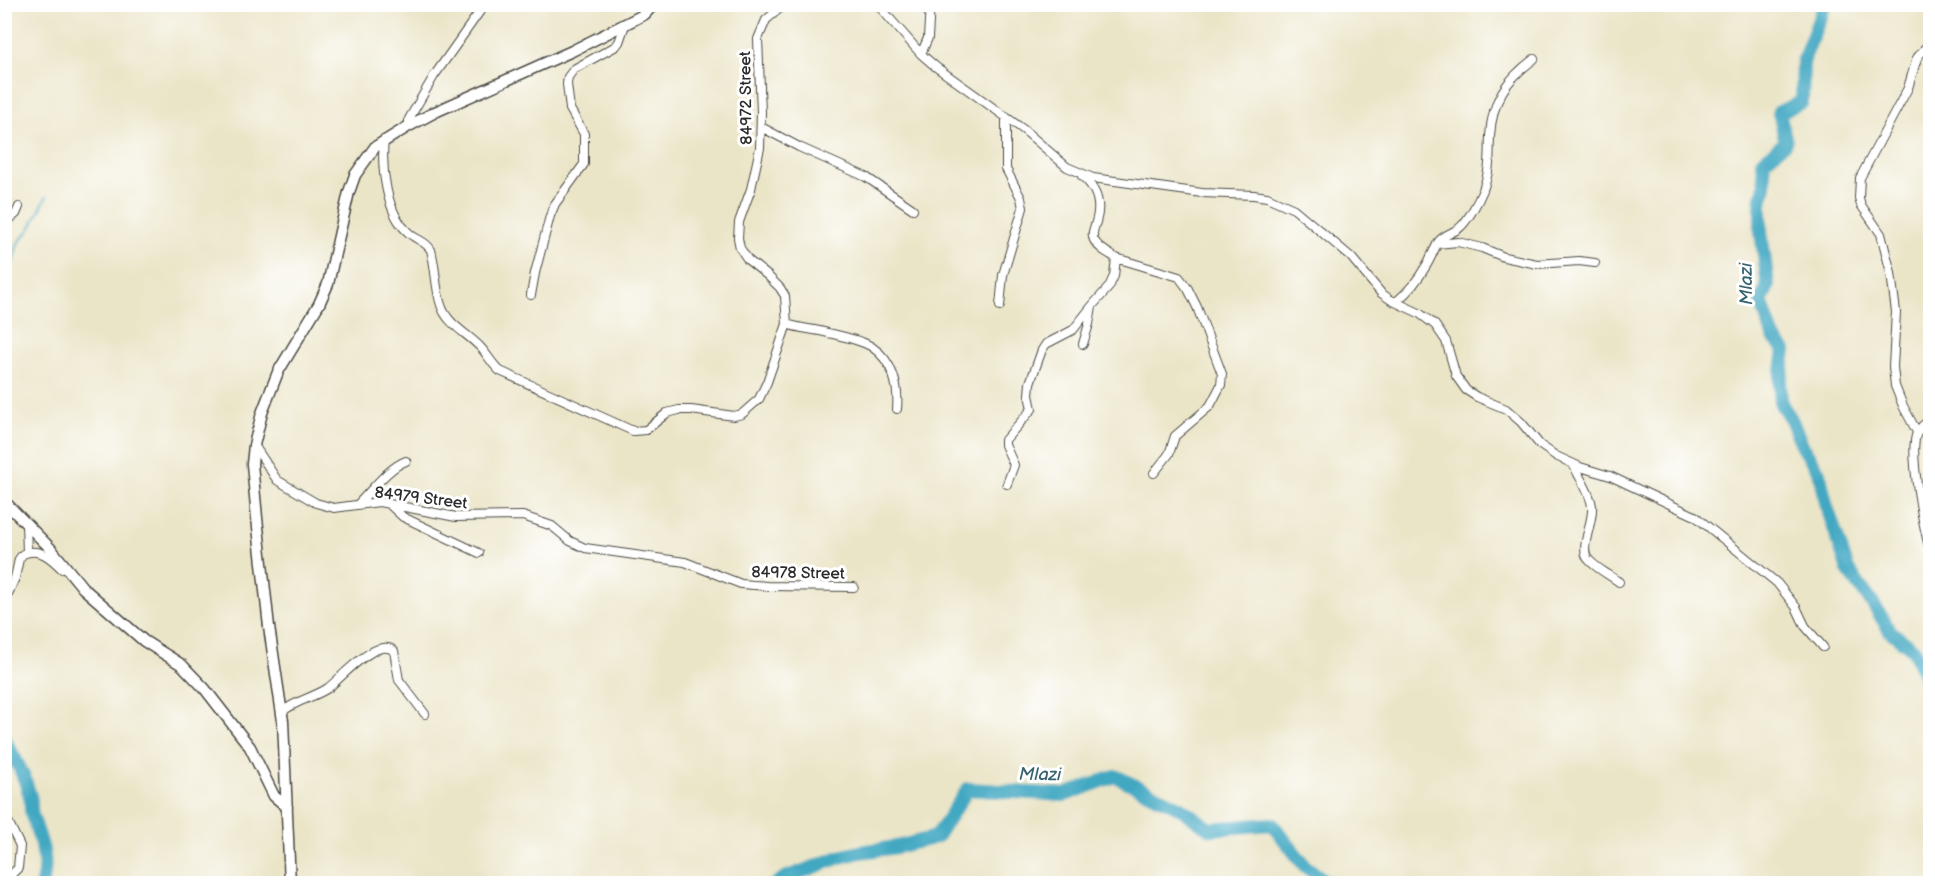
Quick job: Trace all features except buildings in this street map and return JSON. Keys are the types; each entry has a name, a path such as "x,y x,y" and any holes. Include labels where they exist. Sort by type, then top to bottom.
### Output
{"street":[{"path":"409,126 409,119 434,76 484,4"},
{"path":"290,884 286,754 269,627 252,464 261,413 278,372 319,304 328,284 355,175 375,147 384,140 435,112 625,25 645,14 654,4"},
{"name":"84972 Street","path":"784,4 766,20 758,39 761,127 758,164 739,222 738,238 740,249 748,260 768,276 785,296 787,324"},
{"path":"877,4 921,54 936,67 1024,130 1054,158 1078,173 1094,188 1098,209 1092,232 1094,241 1100,248 1116,258 1179,278 1188,289 1222,374 1221,385 1210,406 1175,436 1169,454 1154,473"},
{"path":"921,54 928,38 930,4"},
{"path":"531,295 550,216 555,204 584,164 584,134 570,109 568,77 583,63 616,46 625,25"},
{"path":"1917,432 1898,396 1894,379 1896,312 1886,249 1881,234 1861,205 1858,188 1860,178 1870,158 1908,88 1917,58 1930,42"},
{"path":"1397,301 1410,290 1418,279 1437,244 1464,224 1482,194 1490,165 1490,134 1499,98 1514,74 1534,59"},
{"path":"1000,306 1003,275 1023,208 1021,198 1008,175 1005,161 1006,117"},
{"path":"761,127 866,177 913,208"},
{"path":"384,140 382,161 390,200 401,225 409,234 429,245 438,297 444,313 448,319 471,337 500,371 633,431 646,430 667,413 679,410 734,416 742,414 759,399 787,324 796,328 828,333 872,347 886,363 896,380 897,409"},
{"path":"1078,173 1094,178 1147,186 1227,195 1254,195 1294,209 1333,240 1358,264 1381,293 1424,316 1435,325 1442,334 1456,376 1466,390 1506,409 1546,450 1573,464 1610,476 1695,516 1777,583 1796,607 1805,626 1823,646"},
{"path":"4,224 16,214 19,207"},
{"path":"1437,244 1458,242 1511,259 1537,264 1579,261 1595,263"},
{"path":"1007,484 1014,465 1005,440 1032,409 1029,389 1039,355 1046,344 1073,330 1109,287 1116,269 1116,258"},
{"path":"1083,344 1092,306"},
{"path":"1930,420 1917,432 1914,441 1915,468 1930,550"},
{"name":"84979 Street","path":"254,445 277,480 285,487 326,507 380,502 456,517 523,516 552,526 570,541 585,548 685,562 707,571"},
{"path":"357,504 395,466 406,461"},
{"path":"1573,464 1589,494 1593,510 1584,549 1585,554 1589,561 1619,582"},
{"path":"4,501 83,588"},
{"path":"389,504 403,517 479,553"},
{"path":"26,523 27,552"},
{"path":"4,603 15,578 19,559 27,552 47,555 144,640 182,665 192,675 250,747 274,796 287,807"},
{"name":"84978 Street","path":"707,571 741,584 854,587"},
{"path":"282,712 295,702 327,688 363,658 387,647 394,651 399,680 425,714"},
{"path":"4,813 20,846 18,868 4,882"}],"waterway":[{"name":"Mlazi","path":"1825,4 1803,61 1802,102 1779,112 1786,142 1763,161 1765,185 1761,203 1761,231 1768,286 1761,301 1773,336 1785,351 1780,384 1781,404 1819,472 1827,507 1848,570 1890,631 1914,650 1930,689"},
{"path":"4,276 12,265 18,243 30,229 47,196"},
{"path":"4,740 19,767 30,796 31,813 44,857 42,884"},
{"name":"Mlazi","path":"776,884 785,878 840,857 897,847 936,837 968,789 1065,795 1115,776 1179,807 1210,829 1272,824 1305,866 1329,884"}]}
